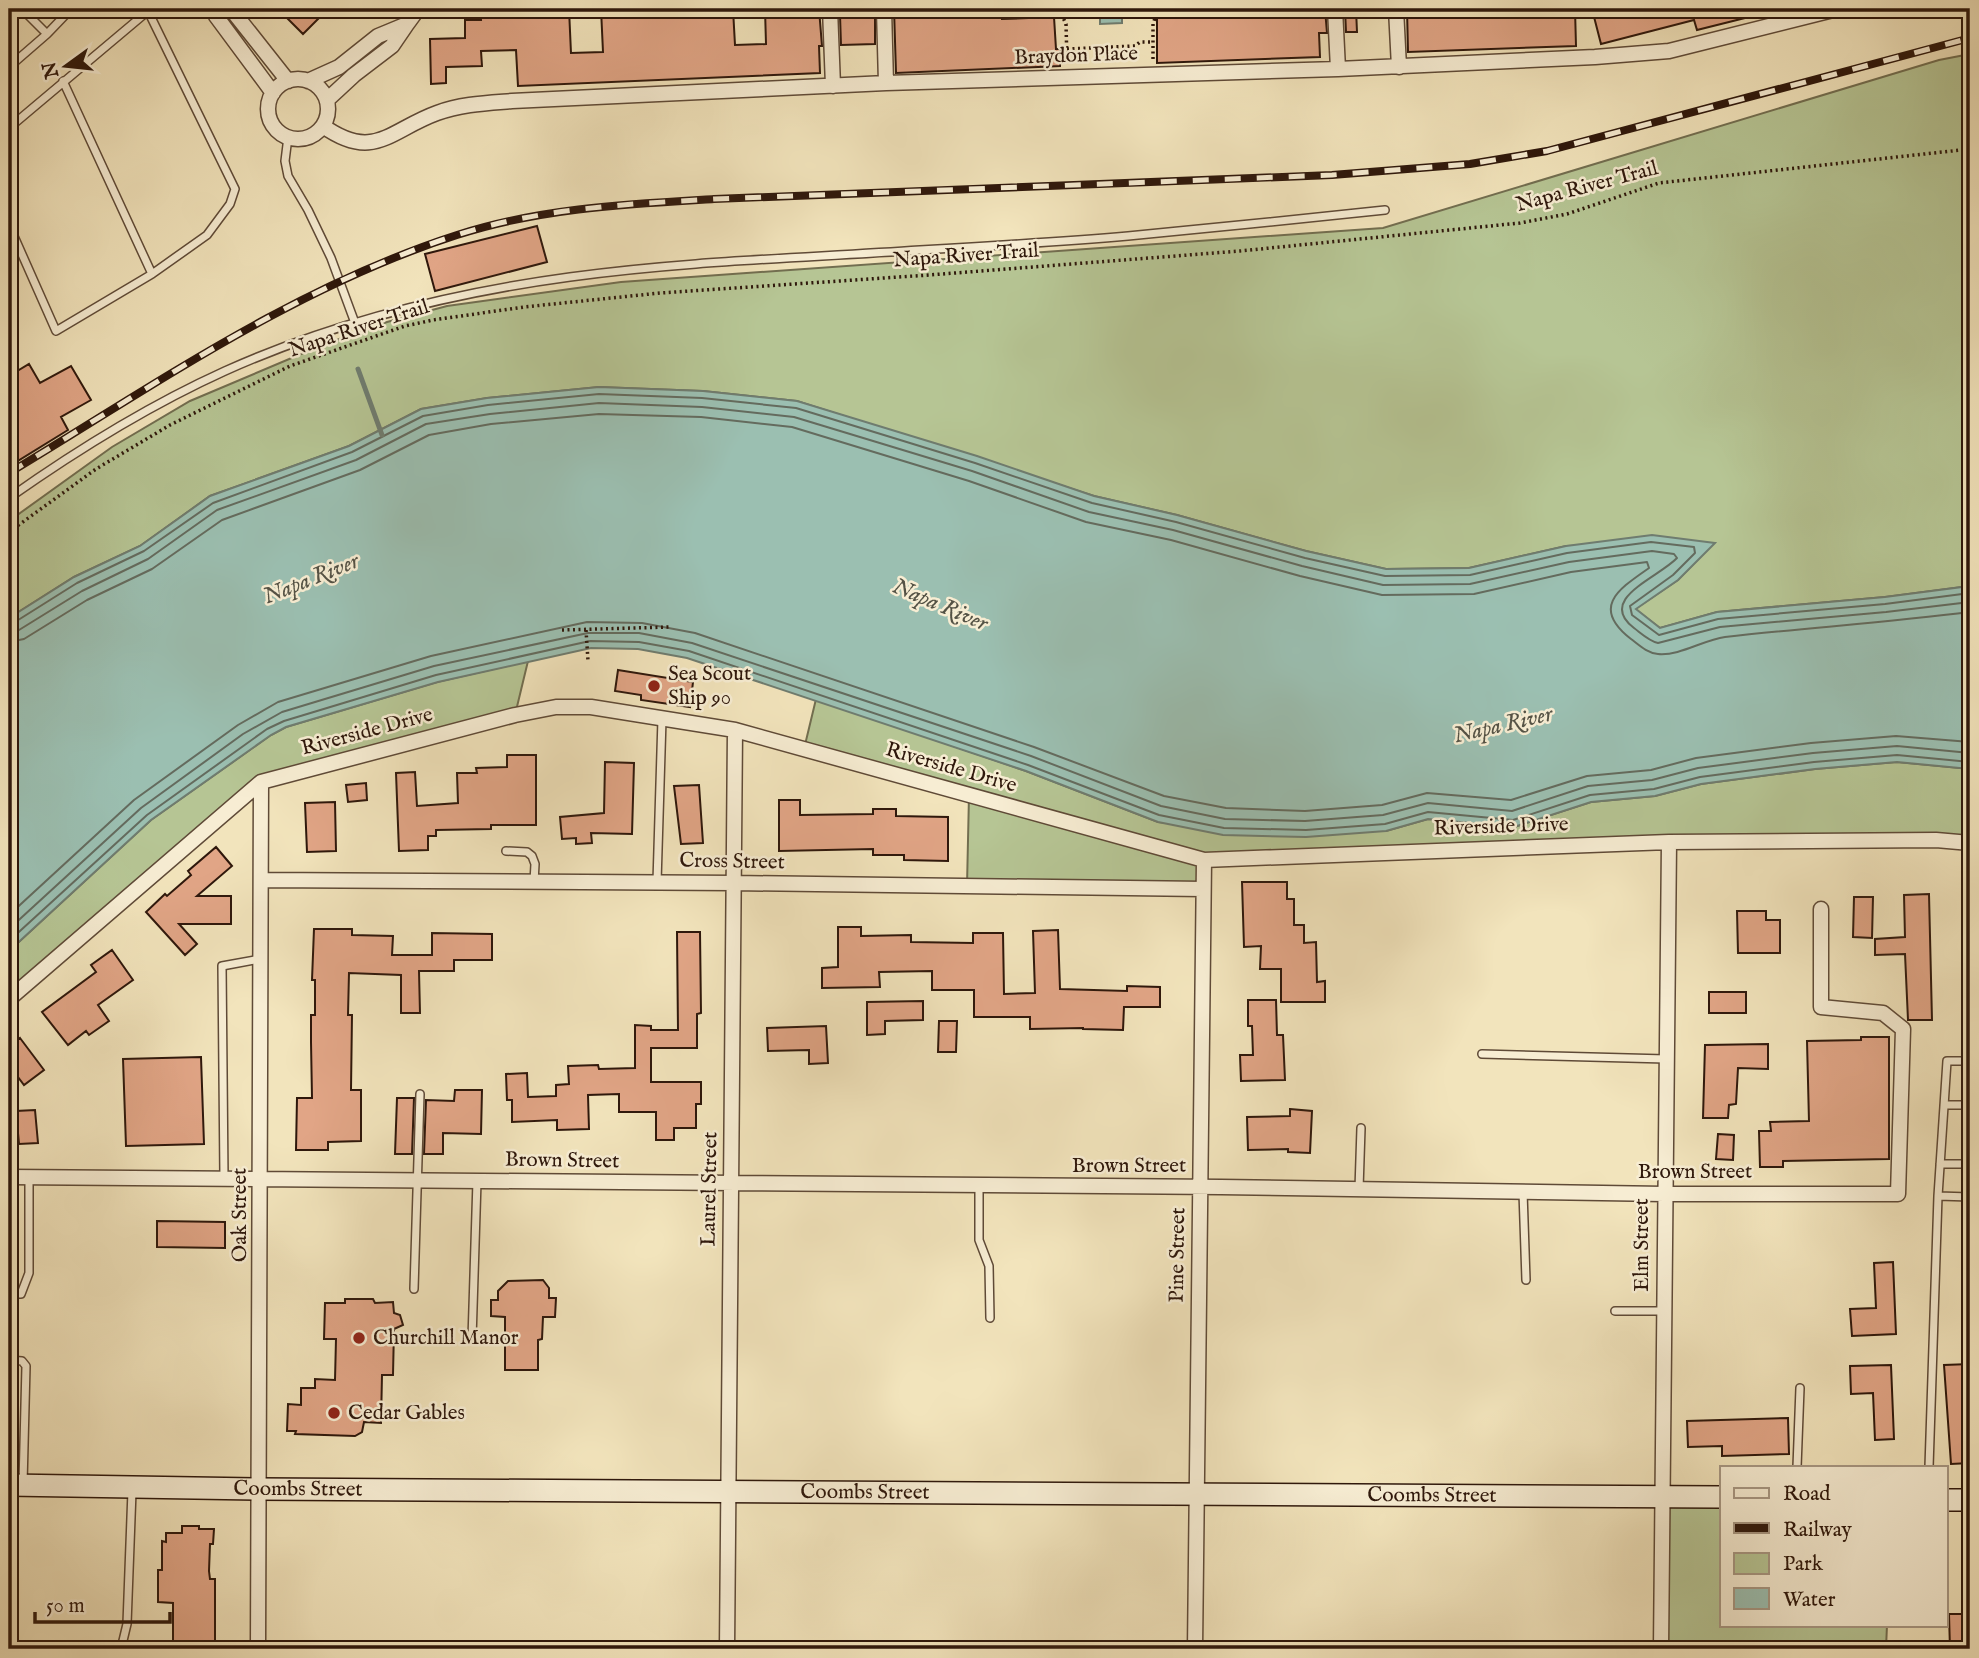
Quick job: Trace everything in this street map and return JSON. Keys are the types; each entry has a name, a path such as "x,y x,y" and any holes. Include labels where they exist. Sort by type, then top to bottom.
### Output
{"street":[{"path":"214,9 216,16 273,93"},
{"path":"231,9 288,81"},
{"path":"327,100 354,75 393,46 418,9"},
{"path":"830,9 833,86"},
{"path":"884,9 886,83"},
{"path":"1335,9 1338,69"},
{"path":"1396,9 1399,67"},
{"name":"Braydon Place","path":"323,126 339,137 363,143 385,139 440,112 484,103 886,83 1399,67 1595,57 1669,51 1837,9"},
{"path":"308,81 339,67 378,36 407,24"},
{"path":"288,81 308,81 319,89 327,100 328,113 323,126 307,137 288,137 274,127 270,119 268,110 273,93 288,81"},
{"name":"Riverside Drive","path":"9,999 261,782 515,715 556,707 591,706 735,730 1203,860 1669,842 1936,840 1970,843"},
{"name":"Laurel Street","path":"727,1649 735,730"},
{"name":"Oak Street","path":"258,1649 261,782"},
{"name":"Elm Street","path":"1661,1649 1669,842"},
{"name":"Pine Street","path":"1195,1649 1203,860"},
{"name":"Cross Street","path":"261,880 1203,889"},
{"name":"Brown Street","path":"9,1177 1200,1187 1664,1194 1898,1194 1903,1029 1883,1013 1821,1007 1821,909"},
{"name":"Coombs Street","path":"16,1485 258,1489 1720,1497"},
{"path":"1948,1500 1970,1500"}],"lane":[{"path":"22,9 47,34"},
{"path":"9,68 71,9"},
{"path":"9,128 148,11 235,189 230,204 208,235 152,274 56,331 9,225"},
{"path":"63,81 152,274"},
{"path":"288,137 285,161 288,176 331,258 355,323"},
{"path":"9,498 49,470 159,404 225,371 355,323 463,296 572,277 653,268 1125,236 1385,210"},
{"path":"657,882 662,718"},
{"path":"506,851 527,852 532,856 535,864 534,882"},
{"path":"224,1179 222,967 261,959"},
{"path":"1482,1054 1665,1059"},
{"path":"1929,1466 1938,1196 1947,1061 1970,1061"},
{"path":"414,1289 420,1094"},
{"path":"1944,1105 1970,1105"},
{"path":"1359,1189 1361,1128"},
{"path":"1940,1164 1970,1164"},
{"path":"9,1294 21,1294 29,1273 29,1177"},
{"path":"472,1339 477,1181"},
{"path":"979,1186 979,1240 989,1266 990,1318"},
{"path":"1524,1192 1526,1280"},
{"path":"1938,1196 1970,1197"},
{"path":"1615,1311 1663,1311"},
{"path":"9,1360 22,1361 26,1366 16,1485"},
{"path":"1797,1466 1800,1388"},
{"path":"121,1649 127,1624 132,1487"},
{"path":"727,1649 742,1649"}],"path":[{"path":"1059,9 1066,24 1067,77"},
{"path":"1154,75 1153,24 1158,9"},
{"path":"1067,49 1135,46 1140,42 1153,42"},
{"name":"Napa River Trail","path":"9,532 96,469 170,425 290,366 405,326 433,320 524,307 660,293 1253,250 1520,223 1567,214 1659,183 1970,149"},
{"path":"562,630 670,627"},
{"path":"586,630 588,661"}],"green space":[{"path":"1970,54 1970,586 1885,597 1717,612 1660,628 1635,609 1678,580 1714,543 1566,546 1469,568 1386,569 1094,496 797,401 703,391 599,387 487,398 421,409 349,446 210,496 140,546 74,577 9,618 9,521 112,447 190,401 320,346 387,322 447,306 621,282 1383,228 1939,60"},
{"path":"528,661 515,715 261,782 9,999 9,951 151,820 271,735 286,727 437,682"},
{"path":"816,699 1026,771 1158,822 1386,831 1428,819 1514,827 1591,802 1655,796 1701,784 1815,769 1897,762 1970,769 1970,843 1936,840 1204,860 1203,889 967,886 969,795 804,749"},
{"path":"1662,1497 1720,1497 1720,1626 1887,1626 1886,1649 1661,1649"}],"water":[{"path":"1100,9 1122,9 1122,23 1100,24"},
{"name":"Napa River","path":"599,387 703,391 797,401 977,456 1094,496 1386,569 1469,568 1566,546 1652,535 1715,543 1678,580 1636,609 1660,628 1717,612 1885,597 1970,586 1970,769 1897,762 1815,769 1701,784 1655,796 1591,802 1514,827 1428,819 1386,831 1306,837 1223,835 1158,822 1026,771 687,658 638,649 591,648 438,682 286,727 151,820 9,951 9,618 74,577 140,546 210,496 349,446 421,409 487,398"}],"building":[{"path":"278,9 328,9 303,34"},
{"path":"480,9 569,9 571,53 603,52 601,9 733,9 735,45 766,44 765,9 819,9 822,46 819,46 820,73 518,86 516,50 481,51 482,66 446,67 446,83 431,84 430,39 465,38 465,20 481,20"},
{"path":"894,9 925,9 925,17 1002,14 1002,19 1054,17 1060,66 896,73"},
{"path":"1210,9 1325,9 1327,33 1319,33 1320,57 1157,63 1157,13 1211,11"},
{"path":"1345,9 1356,9 1357,32 1346,32"},
{"path":"1407,9 1575,9 1576,46 1408,52"},
{"path":"1592,9 1760,9 1761,14 1697,30 1694,20 1601,44"},
{"path":"875,14 875,44 841,45 840,15"},
{"path":"537,226 547,262 435,291 425,254"},
{"path":"29,364 40,383 71,366 91,400 61,417 68,430 16,462 9,450 9,376"},
{"name":"Sea Scout Ship 90","path":"618,670 693,682 690,707 641,700 641,695 615,691"},
{"path":"507,755 536,755 536,825 491,825 491,829 436,830 436,836 428,836 428,850 399,851 396,773 415,772 417,806 458,803 457,773 477,773 476,768 507,767"},
{"path":"605,762 634,763 632,834 591,833 592,843 576,844 576,838 562,839 560,817 604,813"},
{"path":"366,783 367,800 348,802 346,785"},
{"path":"699,785 703,843 681,844 674,786"},
{"path":"779,800 800,800 800,815 873,814 873,809 896,809 896,816 948,817 948,861 904,860 904,855 873,855 873,849 779,851"},
{"path":"335,802 336,851 307,852 305,803"},
{"path":"216,847 232,866 197,896 231,896 231,924 179,924 197,944 185,955 146,912 191,875 188,871"},
{"path":"1242,882 1287,882 1287,899 1294,899 1294,925 1304,925 1304,943 1316,942 1317,982 1325,981 1325,1002 1281,1002 1281,969 1260,969 1261,946 1244,947"},
{"path":"1929,894 1932,1020 1908,1020 1905,954 1875,955 1875,939 1905,937 1904,895"},
{"path":"1854,897 1873,897 1872,938 1853,937"},
{"path":"1737,911 1766,911 1766,920 1780,920 1780,953 1738,953"},
{"path":"838,927 861,927 861,936 911,935 911,942 973,943 973,933 1003,933 1004,994 1035,993 1033,931 1058,930 1060,989 1127,991 1127,986 1160,987 1160,1007 1124,1007 1123,1030 1030,1029 1030,1017 974,1017 974,990 932,990 932,971 879,972 880,987 822,988 822,968 838,967"},
{"path":"314,929 352,929 352,935 393,936 392,955 432,955 432,933 492,934 492,960 454,960 454,971 419,971 420,1013 401,1013 401,975 349,973 348,1015 352,1015 351,1090 361,1090 361,1141 328,1142 328,1150 296,1150 297,1098 312,1098"},
{"path":"677,932 700,932 701,1013 697,1014 697,1048 651,1048 651,1082 701,1082 701,1104 696,1104 696,1128 674,1128 674,1140 656,1140 656,1112 619,1112 619,1094 588,1095 589,1129 557,1130 557,1120 512,1122 512,1100 507,1100 506,1074 527,1073 528,1097 556,1096 556,1085 569,1084 568,1066 635,1068 635,1025 651,1026 651,1030 678,1030"},
{"path":"112,950 133,980 98,1005 109,1021 89,1035 86,1031 68,1045 42,1012 96,972 91,965"},
{"path":"1709,992 1746,992 1746,1013 1709,1013"},
{"path":"1248,1000 1276,1000 1277,1035 1283,1035 1285,1080 1241,1081 1240,1055 1253,1055 1252,1026 1248,1026"},
{"path":"923,1001 923,1020 885,1021 885,1034 867,1035 867,1002"},
{"path":"939,1021 957,1021 956,1052 938,1052"},
{"path":"826,1026 828,1063 809,1064 809,1050 768,1051 767,1028"},
{"path":"1861,1037 1889,1037 1889,1159 1783,1161 1783,1167 1760,1167 1759,1131 1771,1131 1770,1122 1809,1121 1807,1041 1861,1040"},
{"path":"20,1038 44,1070 24,1085 9,1065 9,1046"},
{"path":"1768,1044 1768,1069 1738,1068 1736,1104 1729,1105 1728,1118 1703,1118 1705,1045"},
{"path":"201,1057 204,1144 126,1146 123,1059"},
{"path":"455,1090 482,1090 481,1134 443,1133 443,1154 424,1154 426,1100 454,1101"},
{"path":"397,1098 414,1098 412,1154 395,1154"},
{"path":"1290,1109 1312,1111 1310,1153 1288,1152 1288,1149 1248,1150 1247,1117 1290,1116"},
{"path":"35,1110 38,1143 19,1144 16,1111"},
{"path":"1718,1134 1734,1135 1733,1160 1716,1159"},
{"path":"157,1221 225,1222 225,1248 157,1247"},
{"path":"1893,1262 1896,1334 1852,1336 1850,1309 1876,1308 1874,1263"},
{"path":"543,1280 549,1288 549,1298 556,1298 555,1317 543,1317 542,1339 538,1340 538,1370 505,1370 505,1317 491,1316 491,1300 498,1300 498,1291 508,1281"},
{"path":"345,1299 373,1299 375,1303 393,1302 394,1313 400,1315 403,1325 394,1329 393,1375 382,1375 381,1423 364,1422 362,1432 355,1436 295,1434 296,1431 287,1431 288,1404 301,1405 301,1388 315,1388 315,1379 335,1380 336,1339 324,1339 325,1303 345,1303"},
{"path":"1970,1364 1970,1463 1951,1464 1944,1365"},
{"path":"1891,1365 1894,1439 1875,1440 1873,1393 1851,1394 1850,1366"},
{"path":"1788,1418 1789,1454 1722,1456 1722,1446 1688,1447 1687,1421"},
{"path":"182,1526 214,1529 213,1544 210,1544 209,1571 210,1579 215,1579 215,1641 173,1641 173,1603 158,1602 162,1541 166,1542 166,1533 182,1533"},
{"path":"1949,1614 1966,1614 1967,1649 1950,1649"}],"waterway":[{"path":"358,369 382,435"}],"railway":[{"path":"9,473 171,373 282,310 397,257 488,226 552,213 649,203 1332,175 1470,164 1547,151 1970,38"}],"place":[{"name":"Sea Scout Ship 90","path":"654,686"},
{"name":"Churchill Manor","path":"359,1338"},
{"name":"Cedar Gables","path":"334,1413"}]}
